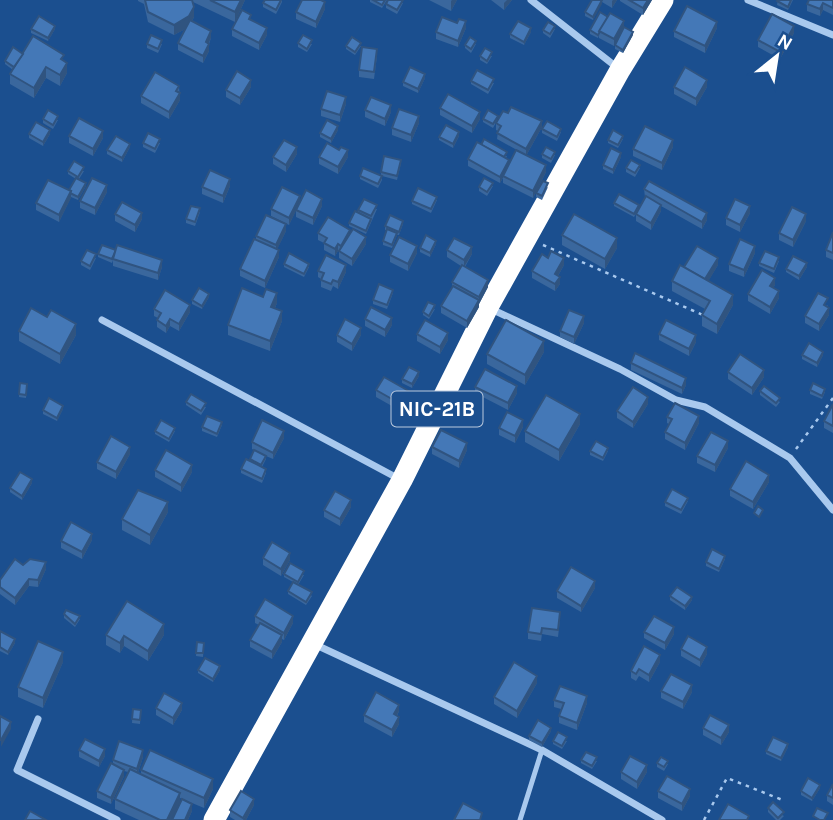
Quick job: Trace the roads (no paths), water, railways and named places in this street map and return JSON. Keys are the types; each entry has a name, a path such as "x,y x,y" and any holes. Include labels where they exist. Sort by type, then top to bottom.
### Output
{"highway":[{"name":"NIC-21B","path":"214,820 402,480 488,307 620,70 663,0"}],"street":[{"path":"531,0 620,70"},
{"path":"748,0 833,35"},
{"path":"488,307 620,369 676,400 705,407 790,457 833,510"},
{"path":"102,320 402,480"},
{"path":"314,643 542,750 662,820"},
{"path":"38,719 17,770 117,820"}],"lane":[{"path":"520,820 542,750"}]}
